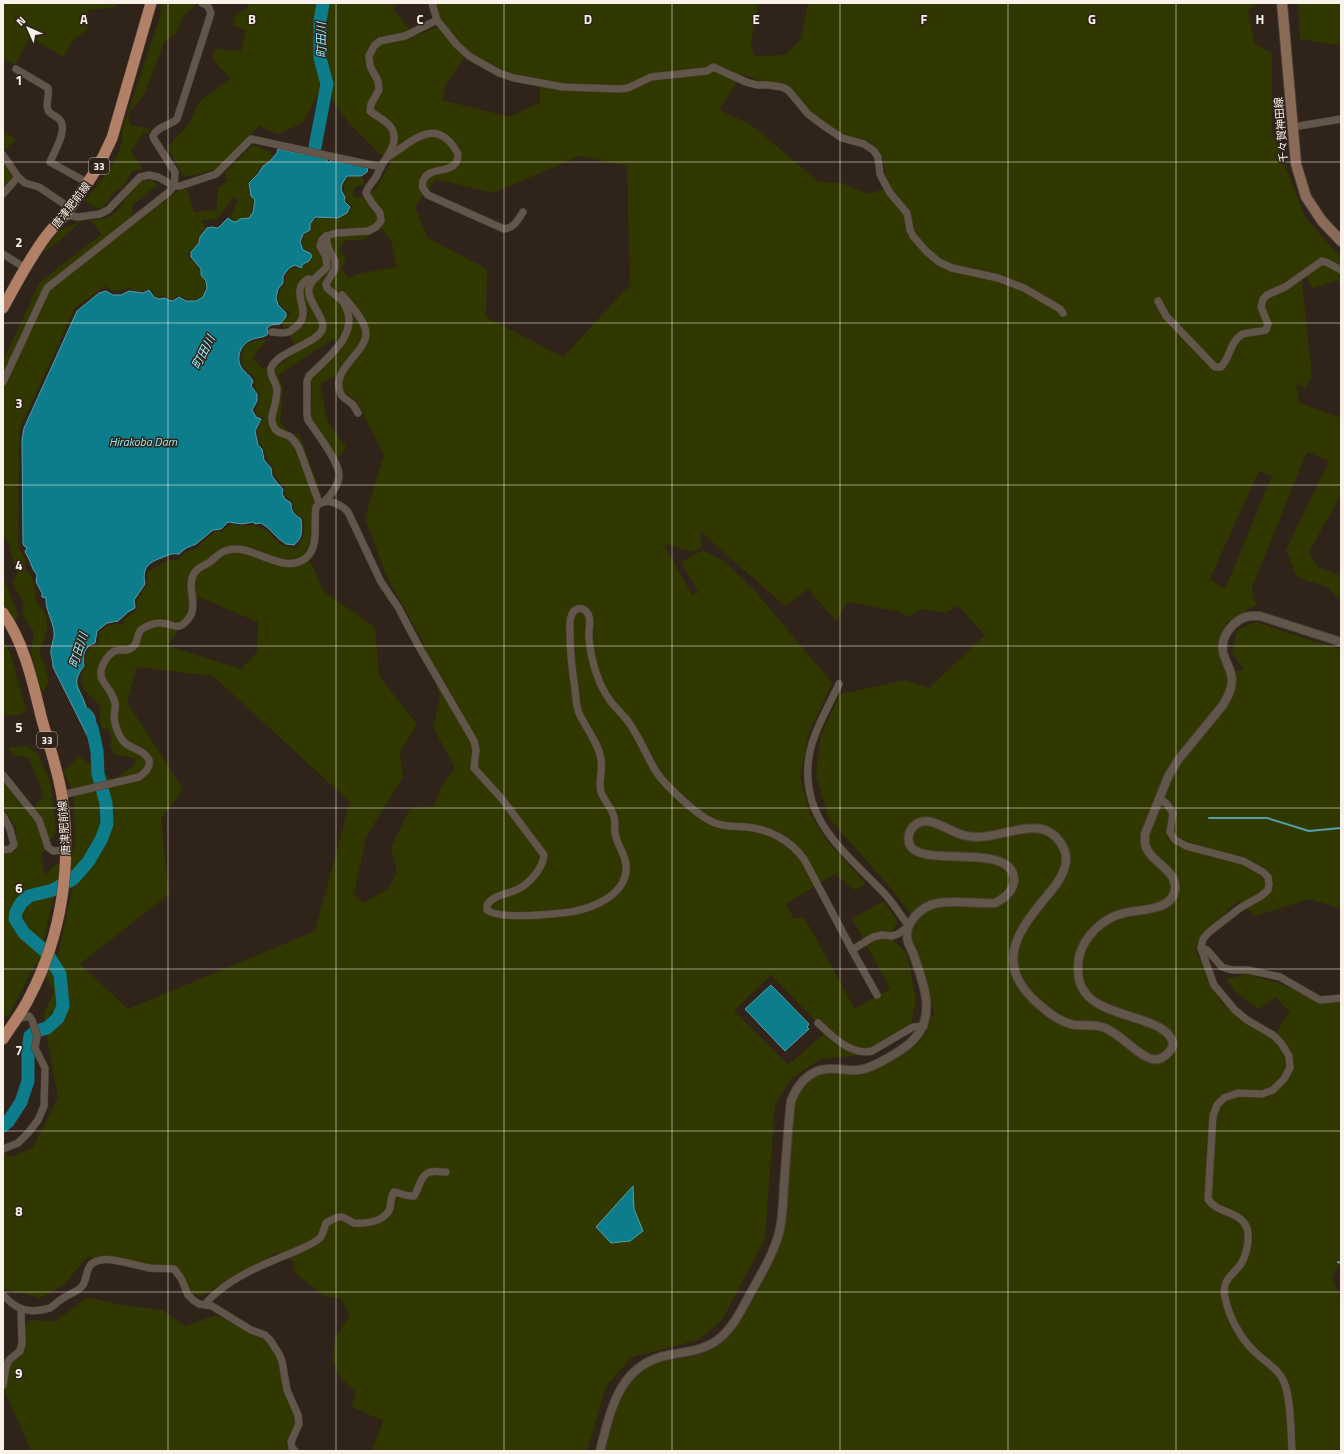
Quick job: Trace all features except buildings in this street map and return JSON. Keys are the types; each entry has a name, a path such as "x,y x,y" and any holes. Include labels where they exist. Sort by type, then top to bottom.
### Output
{"main road":[{"name":"唐津肥前線","path":"3,308 25,268 45,238 88,183 103,157 112,138 151,3"},
{"name":"千々賀神田線","path":"1282,3 1296,164 1306,197 1322,221 1341,241"},
{"name":"唐津肥前線","path":"3,613 8,619 30,673 67,794 66,873 56,931 45,964 30,996 17,1019 3,1039"}],"street":[{"path":"3,382 47,288 169,192 174,186 174,172 153,136 157,130 174,123 177,119 211,13 208,6 202,3"},
{"path":"432,3 437,20 456,44 469,56 514,78 563,87 620,89 628,88 651,77 707,71 713,67 746,82 757,85 782,87 788,90 808,114 824,126 842,138 864,144 874,151 878,157 880,174 890,193 907,213 910,230 913,236 926,251 939,262 952,268 998,278 1024,288 1060,308 1062,313"},
{"path":"322,503 295,441 275,430 272,423 272,414 276,401 277,389 271,376 271,369 276,361 293,349 316,337 322,331 323,324 310,297 309,287 313,280 327,267 326,257 320,246 322,240 326,236 336,232 368,231 376,227 381,220 380,213 366,193 367,187 377,176 388,157 393,147 395,136 392,128 370,111 371,104 378,90 378,81 370,66 369,56 374,46 380,41 405,36 437,20"},
{"path":"16,69 48,88 48,111 61,120 64,130 50,162 88,183"},
{"path":"1293,127 1341,119"},
{"path":"388,157 423,135 435,132 443,136 454,146 458,154 456,162 451,166 430,172 425,176 422,183 423,190 428,194 504,229 510,229 515,225 523,212"},
{"path":"3,155 18,177 25,182 39,187 67,211 78,217 100,214 108,210 133,182 140,177 149,175 158,177 174,186 180,186 216,174 251,138 381,167"},
{"path":"3,194 18,177"},
{"path":"67,794 139,777 149,768 149,761 142,752 126,744 121,739 114,720 115,703 109,688 102,679 101,672 104,662 111,653 117,650 129,650 136,644 140,631 146,627 159,623 180,627 189,618 193,609 191,582 194,573 224,551 236,548 281,562 294,563 304,560 310,555 314,546 316,507 331,494 339,475 337,467 328,449 308,420 307,381 309,376 338,347 345,337 349,326 348,314 343,303 327,288 326,284 334,269 335,261 328,248 326,236"},
{"path":"3,254 25,268"},
{"path":"1158,301 1166,316 1215,367 1221,367 1226,362 1235,340 1242,334 1266,330 1268,324 1261,307 1263,299 1267,294 1285,287 1322,261 1341,270"},
{"path":"272,332 289,332 301,322 303,313 298,291 301,283 308,279 313,280"},
{"path":"337,296 341,294 357,313 366,333 365,341 339,378 340,392 344,399 352,404 358,413"},
{"path":"322,503 337,503 343,506 348,512 381,582 398,607 421,650 474,741 476,750 474,768 502,798 544,855 544,860 540,867 524,886 517,890 493,898 487,905 488,910 491,913 523,916 583,910 610,897 616,890 626,872 625,862 614,831 615,819 602,794 600,785 601,760 578,711 570,656 570,627 571,616 574,611 578,608 582,608 586,611 590,619 589,637 595,670 603,688 640,739 657,773 666,784 708,820 718,825 747,827 769,832 788,841 796,848 804,859 877,995"},
{"path":"600,1451 616,1398 620,1389 633,1373 640,1367 659,1357 704,1348 716,1341 732,1325 757,1282 779,1233 791,1101 798,1086 808,1076 820,1070 859,1070 868,1067 902,1050 915,1039 924,1026 927,1004 925,990 908,941 909,926 913,918 918,912 933,904 995,903 1003,899 1012,888 1014,880 1012,873 1007,866 1000,861 988,858 931,855 918,852 910,846 909,842 910,831 914,826 920,822 928,821 937,823 962,835 977,838 995,836 1028,828 1038,828 1048,831 1061,844 1066,853 1065,871 1058,883 1035,911 1015,944 1012,957 1018,982 1025,991 1044,1009 1059,1020 1073,1025 1102,1026 1116,1033 1142,1054 1153,1060 1161,1058 1169,1053 1173,1046 1173,1040 1167,1032 1158,1027 1103,1007 1091,1000 1084,992 1079,982 1078,972 1082,946 1093,931 1105,921 1122,914 1165,904 1171,898 1175,889 1174,881 1168,872 1149,854 1145,843 1145,834 1159,798 1178,760 1223,705 1229,695 1232,677 1223,652 1223,643 1226,635 1232,627 1239,620 1250,616 1260,616 1324,638 1341,642"},
{"path":"839,684 811,747 808,767 810,792 816,812 826,832 885,894 909,926"},
{"path":"3,775 39,820 48,847 53,851 66,850"},
{"path":"1159,798 1167,804 1173,814 1170,832 1175,840 1186,846 1243,861 1268,877 1270,884 1268,890 1261,896 1240,908 1209,932 1203,939 1202,948 1204,960 1214,985 1247,1020 1273,1035 1281,1043 1289,1056 1290,1068 1284,1079 1273,1090 1262,1094 1238,1093 1224,1098 1217,1105 1213,1116 1208,1199 1211,1204 1239,1218 1246,1224 1249,1232 1247,1252 1241,1264 1229,1277 1224,1288 1224,1295 1228,1309 1244,1339 1255,1353 1273,1366 1284,1381 1287,1392 1292,1451"},
{"path":"3,816 14,845 10,849 3,850"},
{"path":"852,950 873,937 882,935 892,936 898,934 909,926"},
{"path":"1202,948 1207,950 1222,967 1232,970 1248,970 1280,977 1320,1000 1341,998"},
{"path":"3,1149 18,1142 28,1133 38,1120 44,1106 45,1068 35,1048 37,1036 32,1020 29,1016 17,1019"},
{"path":"818,1023 836,1039 857,1052 866,1053 913,1027 924,1026"},
{"path":"205,1304 213,1294 232,1281 272,1261 296,1252 319,1238 326,1224 339,1216 345,1217 352,1222 370,1223 387,1214 391,1209 390,1198 394,1192 401,1193 409,1197 414,1196 418,1191 423,1177 429,1172 446,1172"},
{"path":"3,1295 8,1301 21,1310 34,1311 49,1308 65,1296 75,1293 82,1286 88,1268 93,1263 101,1260 109,1260 150,1268 174,1269 181,1278 188,1295 199,1304 212,1306 251,1330 264,1335 270,1340 279,1354 287,1390 298,1415 299,1424 290,1442 295,1451"},
{"path":"3,1385 9,1360 20,1351 22,1344 21,1310"}],"green space":[{"path":"3,3 117,3 116,7 88,10 88,29 72,41 64,57 30,37 15,65 3,59"},
{"path":"162,3 197,4 183,16 176,34 164,42 144,95 128,114 130,125 151,129 147,134 145,131 131,151 143,170 132,171 122,189 117,189 101,210 85,201 104,177 120,149 122,130 160,17"},
{"path":"246,3 398,3 393,9 415,36 442,25 432,3 761,3 758,8 751,43 754,56 786,55 801,39 808,3 1258,3 1248,11 1255,44 1272,53 1272,132 1305,217 1341,258 1341,285 1337,280 1312,289 1305,273 1302,283 1312,375 1305,389 1296,383 1299,402 1341,418 1341,500 1339,498 1309,552 1318,567 1341,576 1341,599 1337,597 1328,587 1305,580 1296,575 1286,550 1329,461 1307,452 1252,587 1256,605 1226,623 1226,673 1244,670 1232,652 1237,630 1256,622 1341,649 1341,909 1310,899 1256,916 1238,901 1203,934 1196,952 1222,1004 1251,1017 1276,1033 1290,1012 1277,999 1277,996 1258,1009 1238,994 1226,979 1248,974 1281,984 1323,1002 1341,1000 1341,1264 1338,1266 1332,1278 1341,1300 1341,1451 605,1451 618,1406 632,1381 642,1372 655,1364 698,1355 717,1347 739,1324 767,1275 779,1246 796,1100 806,1080 827,1073 852,1075 860,1074 891,1061 919,1042 929,1024 931,1017 935,1015 921,962 912,942 911,935 916,923 900,899 829,818 816,775 821,735 840,694 906,680 929,688 985,635 958,606 944,613 922,609 908,617 900,612 847,602 836,621 808,589 785,606 700,531 702,546 693,552 664,544 692,595 698,592 681,562 703,550 725,562 755,591 832,683 809,733 800,776 809,812 826,840 866,884 855,890 835,874 786,904 794,919 804,917 855,1009 890,989 852,918 884,901 897,921 891,938 907,953 916,1000 910,1029 872,1054 820,1059 790,1080 775,1105 765,1239 722,1320 698,1340 632,1357 606,1386 587,1451 372,1451 383,1421 352,1407 356,1391 339,1377 333,1359 335,1338 350,1315 341,1298 324,1296 293,1271 294,1262 278,1252 201,1296 190,1294 168,1267 88,1257 63,1285 40,1298 3,1288 3,1152 13,1157 33,1147 58,1098 44,1013 54,991 36,962 9,1015 3,1017 3,854 17,851 16,828 3,808 3,778 28,813 44,796 29,758 13,755 8,748 27,746 38,754 51,784 56,831 41,856 45,875 75,848 74,796 64,771 79,756 113,780 132,767 136,758 115,755 110,746 112,737 109,730 102,728 99,719 101,707 82,685 82,673 86,666 85,655 88,650 98,645 99,632 110,625 123,625 123,620 137,610 137,599 147,585 147,577 151,570 167,561 178,560 186,552 199,548 201,543 215,531 222,531 230,524 241,526 253,525 268,531 280,544 295,549 302,538 304,531 303,518 295,512 293,501 286,497 284,493 285,487 274,475 273,467 267,460 264,448 260,444 257,431 263,418 257,415 255,411 259,402 260,394 255,387 255,379 252,374 243,367 242,353 246,345 255,341 268,339 253,358 262,368 277,367 298,350 290,336 292,327 283,327 282,323 290,316 291,313 282,308 278,301 278,297 281,288 285,284 287,273 294,268 301,269 313,257 311,252 304,249 302,242 304,235 311,231 311,224 316,218 338,219 348,214 352,207 345,200 346,196 344,184 349,177 362,177 365,184 354,188 353,196 365,198 376,188 392,161 379,153 348,122 333,101 331,85 322,87 303,123 278,134 259,126 218,169 184,177 167,147 189,124 199,102 230,78 212,58 215,49 241,51 246,30 233,26 234,17 248,7","holes":["468,52 505,71 540,81 540,102 510,117 442,100 446,84","742,74 764,83 783,82 814,118 848,141 869,141 882,155 889,187 869,194 841,183 819,182 750,124 719,110","580,156 627,166 630,285 563,357 486,317 487,269 428,238 415,207 436,179 493,193","381,228 391,241 397,267 362,273 348,278 342,268 346,258 339,250 345,240 363,240","333,339 342,349 312,378 311,417 338,458 346,447 327,421 320,384 341,373 343,391 357,401 384,455 365,518 387,577 423,642 440,697 433,727 455,768 442,785 434,806 410,809 391,847 397,872 389,888 363,903 354,895 366,837 403,777 400,752 417,724 379,676 375,627 323,591 312,564 304,556 312,545 313,504 322,496 299,434 290,434 280,421 283,388 278,375","1259,471 1272,476 1225,589 1210,579","199,597 258,622 257,652 241,669 168,646","137,667 213,676 350,802 315,931 128,1009 80,964 169,894 161,819 183,789 127,702","74,881 58,955 44,940 54,896","771,975 826,1032 788,1065 734,1011","633,1186 634,1209 596,1227"]},
{"path":"1298,3 1341,3 1341,46 1300,39"},
{"path":"3,131 16,140 3,151"},
{"path":"253,145 269,151 272,156 269,161 262,165 248,183 250,196 254,201 248,217 236,221 230,217 238,200 234,197 217,219 202,220 206,227 199,237 198,243 188,253 190,259 200,270 200,275 205,282 205,289 202,297 190,299 179,295 172,300 165,296 158,297 153,294 152,289 138,291 128,287 122,290 114,291 106,286 75,308 19,431 18,545 25,559 26,571 33,580 36,600 45,613 47,623 45,638 39,653 45,665 49,682 42,694 31,653 34,632 22,614 24,604 13,583 17,573 9,544 3,536 3,361 40,282 102,234 90,220 108,218 120,208 128,194 141,181 153,180 158,185 133,204 131,218 112,233 116,239 179,190 187,189 194,212 217,210 218,188 228,181 225,172"},
{"path":"3,162 13,177 3,188"},
{"path":"83,220 43,254 58,231"},
{"path":"3,577 19,616 13,620 3,605"},
{"path":"3,640 11,655 26,711 19,715 3,716"},
{"path":"88,1297 121,1305 162,1310 185,1326 216,1315 262,1335 278,1356 300,1417 286,1446 289,1451 31,1451 4,1389 7,1364 29,1320 55,1321"}],"water":[{"name":"Hirakoba Dam","path":"278,149 327,159 327,162 330,162 331,160 368,167 367,172 361,176 347,176 342,184 341,190 345,197 344,201 350,207 347,213 338,218 315,217 310,224 310,230 303,234 300,242 303,250 310,253 312,256 309,261 303,264 301,268 295,265 289,268 283,276 283,283 278,289 276,298 278,305 286,313 286,317 280,324 271,325 267,328 268,334 246,343 239,354 239,363 252,379 253,381 251,386 257,394 257,401 252,410 256,417 261,419 255,431 258,445 262,449 264,460 271,468 272,476 283,489 282,494 285,499 291,503 293,512 296,516 301,519 302,530 300,537 294,545 286,544 261,523 255,524 253,522 242,524 228,522 221,529 213,530 196,544 186,548 179,554 170,554 149,564 144,574 145,584 134,600 135,608 118,621 107,623 97,631 95,643 88,646 86,649 83,659 84,666 78,676 77,684 87,710 90,710 93,713 96,724 95,729 87,730 88,737 53,667 51,651 54,635 46,598 42,597 42,593 36,582 37,575 25,552 27,547 24,546 23,543 22,440 24,428 77,311 99,293 106,291 113,295 121,295 129,291 143,293 149,290 154,297 159,299 165,298 173,301 179,297 186,301 196,301 203,297 207,288 206,281 201,275 201,269 191,257 191,252 199,243 200,237 207,228 218,228 228,218 236,222 240,219 249,218 253,212 255,200 251,196 249,183 258,174 263,166 277,153"},
{"path":"771,985 809,1024 807,1027 809,1029 785,1051 745,1009"},
{"path":"633,1186 634,1209 643,1231 630,1241 611,1243 596,1227"}],"waterway":[{"name":"町田川","path":"315,147 327,84 320,58 320,21 323,3"},
{"name":"町田川","path":"3,1126 8,1122 21,1102 28,1081 28,1050 30,1036 36,1031 47,1028 58,1018 63,1006 60,974 46,952 24,933 15,919 16,912 21,903 29,896 53,890 73,879 88,862 101,840 107,824 106,803 98,774 97,751 92,728 86,714"},
{"path":"1209,818 1267,818 1309,831 1341,828"}]}
